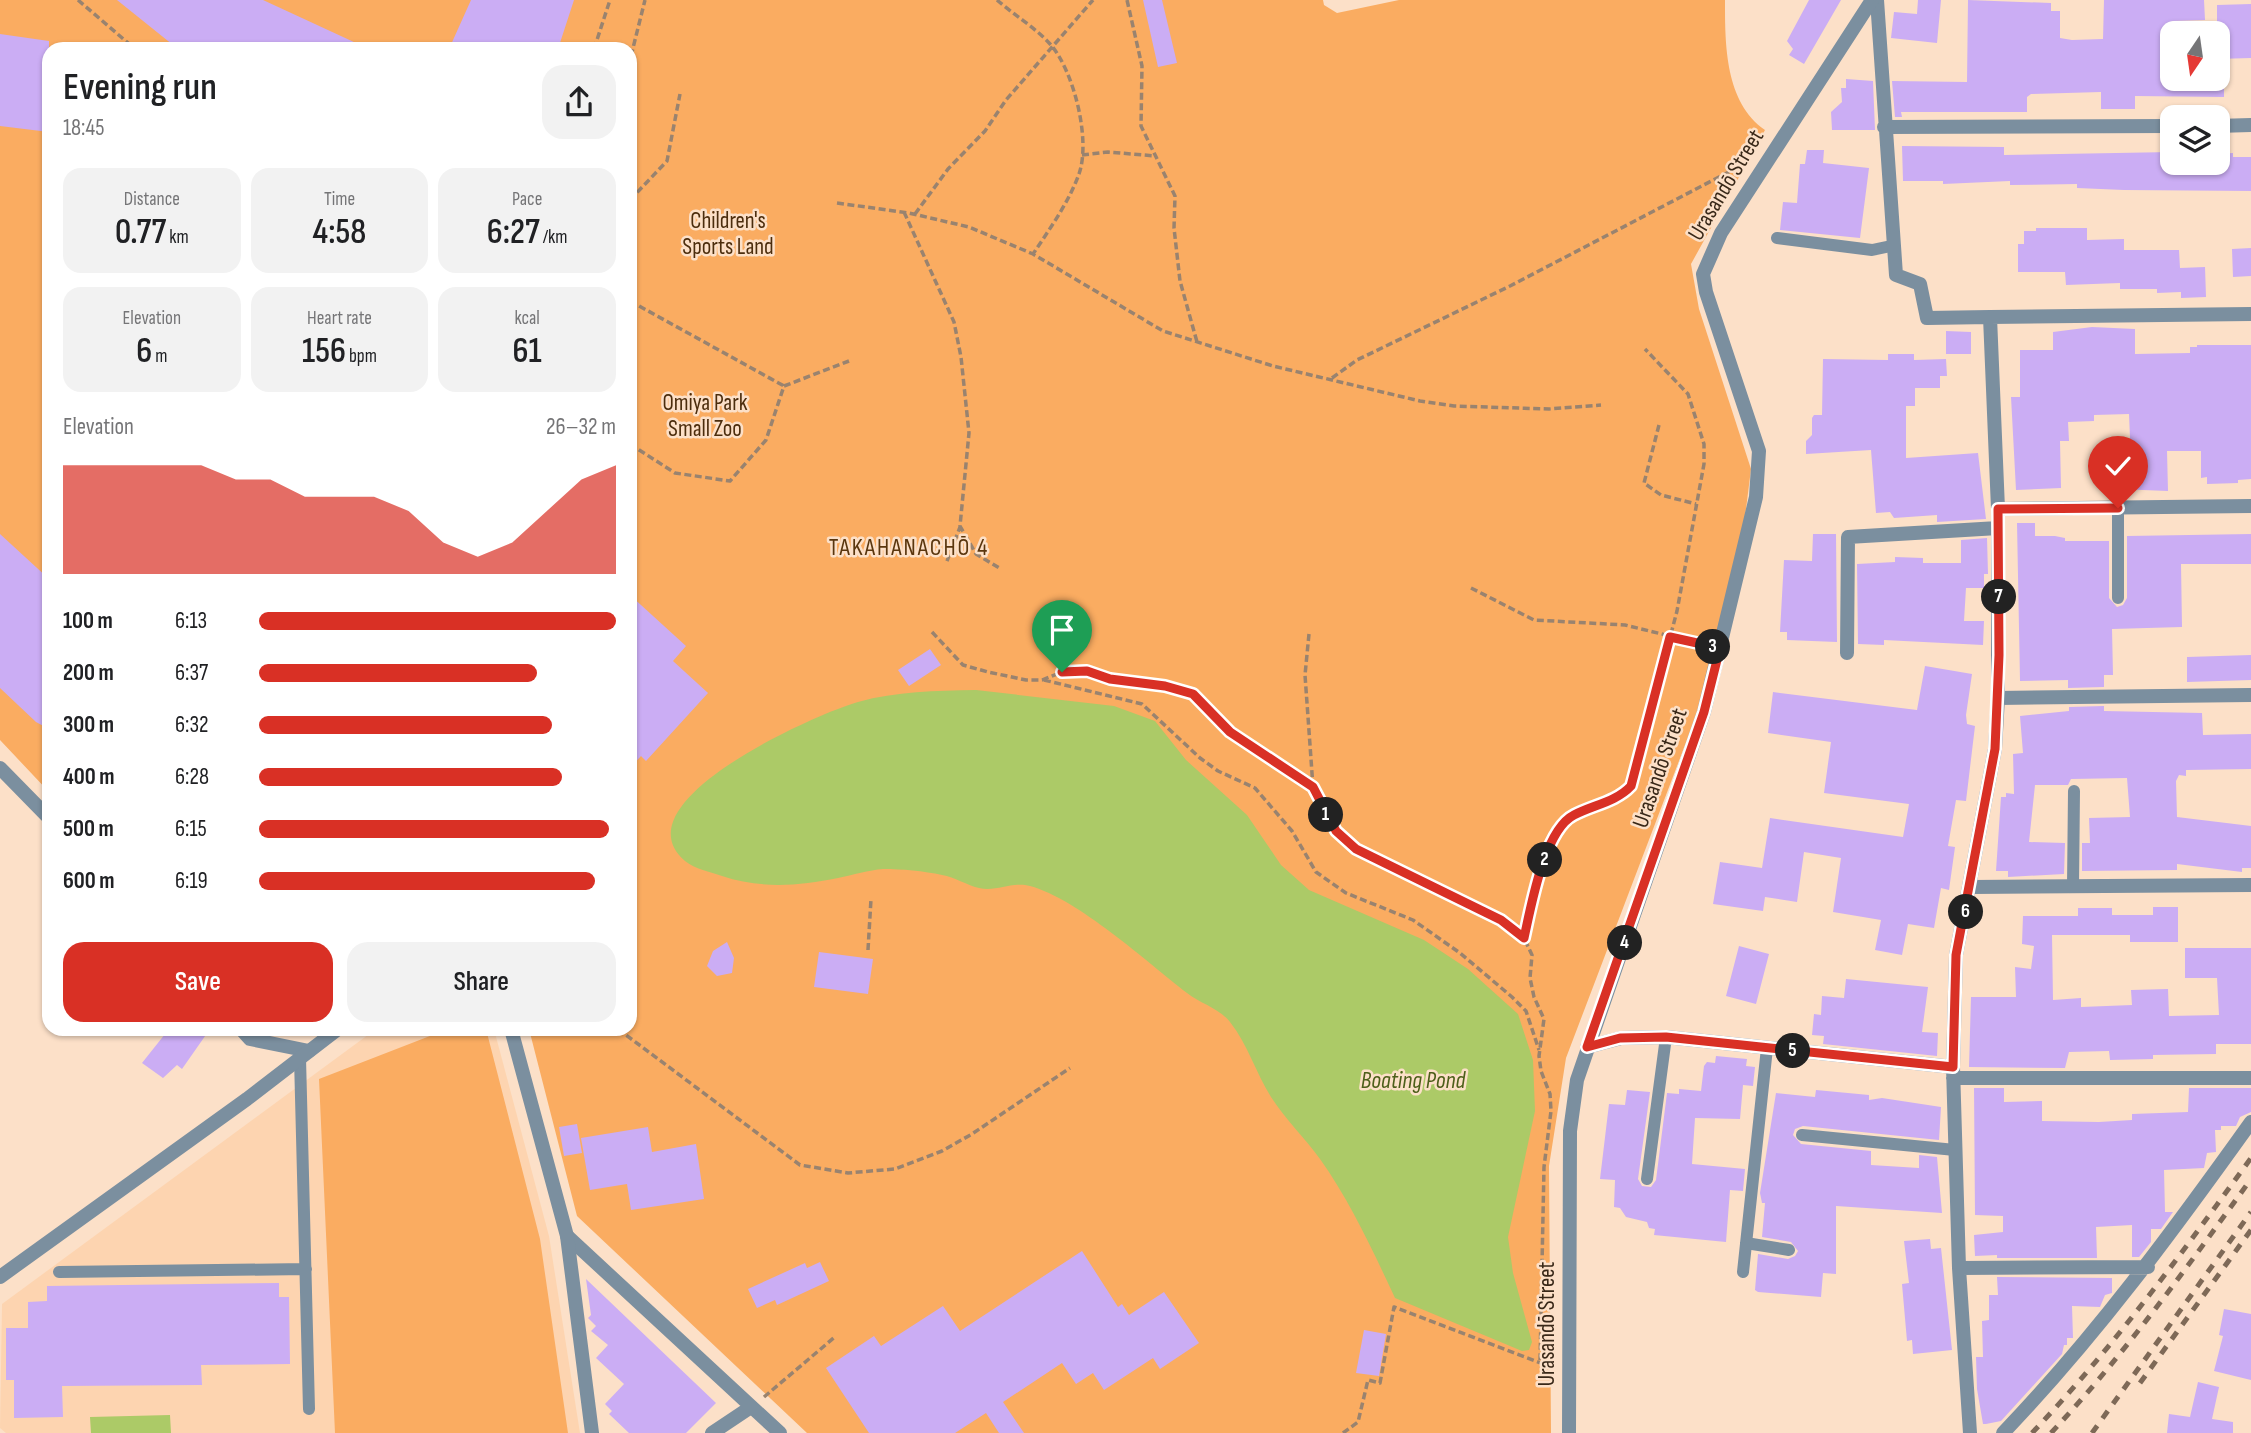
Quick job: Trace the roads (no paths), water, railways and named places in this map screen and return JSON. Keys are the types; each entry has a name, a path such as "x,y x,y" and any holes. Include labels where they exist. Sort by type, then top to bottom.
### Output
{"street":[{"path":"1875,0 1891,246 1896,275 1920,284 1927,318 2251,314"},
{"name":"Urasandō Street","path":"1569,1433 1570,1131 1577,1080 1704,712 1754,506 1759,460 1745,403 1706,292 1703,274 1721,233 1774,149 1875,0"},
{"path":"2230,125 2251,125"},
{"path":"1884,127 2160,126"},
{"path":"1970,1433 1959,1268 1953,1073 1956,955 1972,887 1995,749 1998,698 1998,509 1990,317"},
{"path":"1998,509 2251,506"},
{"path":"1847,653 1848,537 1998,528"},
{"path":"1998,698 2251,695"},
{"path":"0,768 42,811"},
{"path":"1972,887 2251,885"},
{"path":"247,1036 304,1054"},
{"path":"0,1277 328,1036"},
{"path":"513,1036 567,1236 592,1433"},
{"path":"1587,1047 1620,1038 1666,1037 1953,1073 2251,1078"},
{"path":"2003,1433 2076,1354 2148,1266 2251,1122"},
{"path":"567,1236 780,1433"},
{"path":"1959,1268 2148,1266"},
{"path":"712,1433 751,1407"}],"lane":[{"path":"1777,238 1872,250 1891,246"},
{"path":"2118,508 2118,598"},
{"path":"2073,886 2074,791"},
{"path":"1647,1179 1666,1037"},
{"path":"1743,1272 1767,1048"},
{"path":"304,1054 310,1409"},
{"path":"1802,1135 1955,1150"},
{"path":"1746,1243 1788,1250"},
{"path":"59,1272 306,1269"}],"water":[{"name":"Boating Pond","path":"976,690 1114,706 1155,721 1186,760 1247,815 1281,865 1309,890 1424,940 1468,969 1518,1014 1533,1060 1535,1111 1508,1237 1513,1273 1532,1342 1529,1350 1522,1351 1395,1298 1341,1192 1320,1159 1271,1097 1230,1022 1069,904 1030,886 979,888 947,876 905,870 883,869 794,884 751,883 689,864 671,838 677,813 699,788 731,764 804,723 873,698 916,692"},
{"path":"170,1415 171,1433 91,1433 90,1417"}],"railway":[{"path":"2032,1433 2119,1334 2251,1158"},
{"path":"2051,1433 2130,1341 2251,1179"},
{"path":"2092,1433 2251,1212"},
{"path":"2140,1383 2251,1230"}],"district":[{"name":"TAKAHANACHŌ 4","path":"909,547"}],"park label":[{"name":"Children's Sports Land","path":"728,234"},
{"name":"Omiya Park Small Zoo","path":"705,416"}]}
